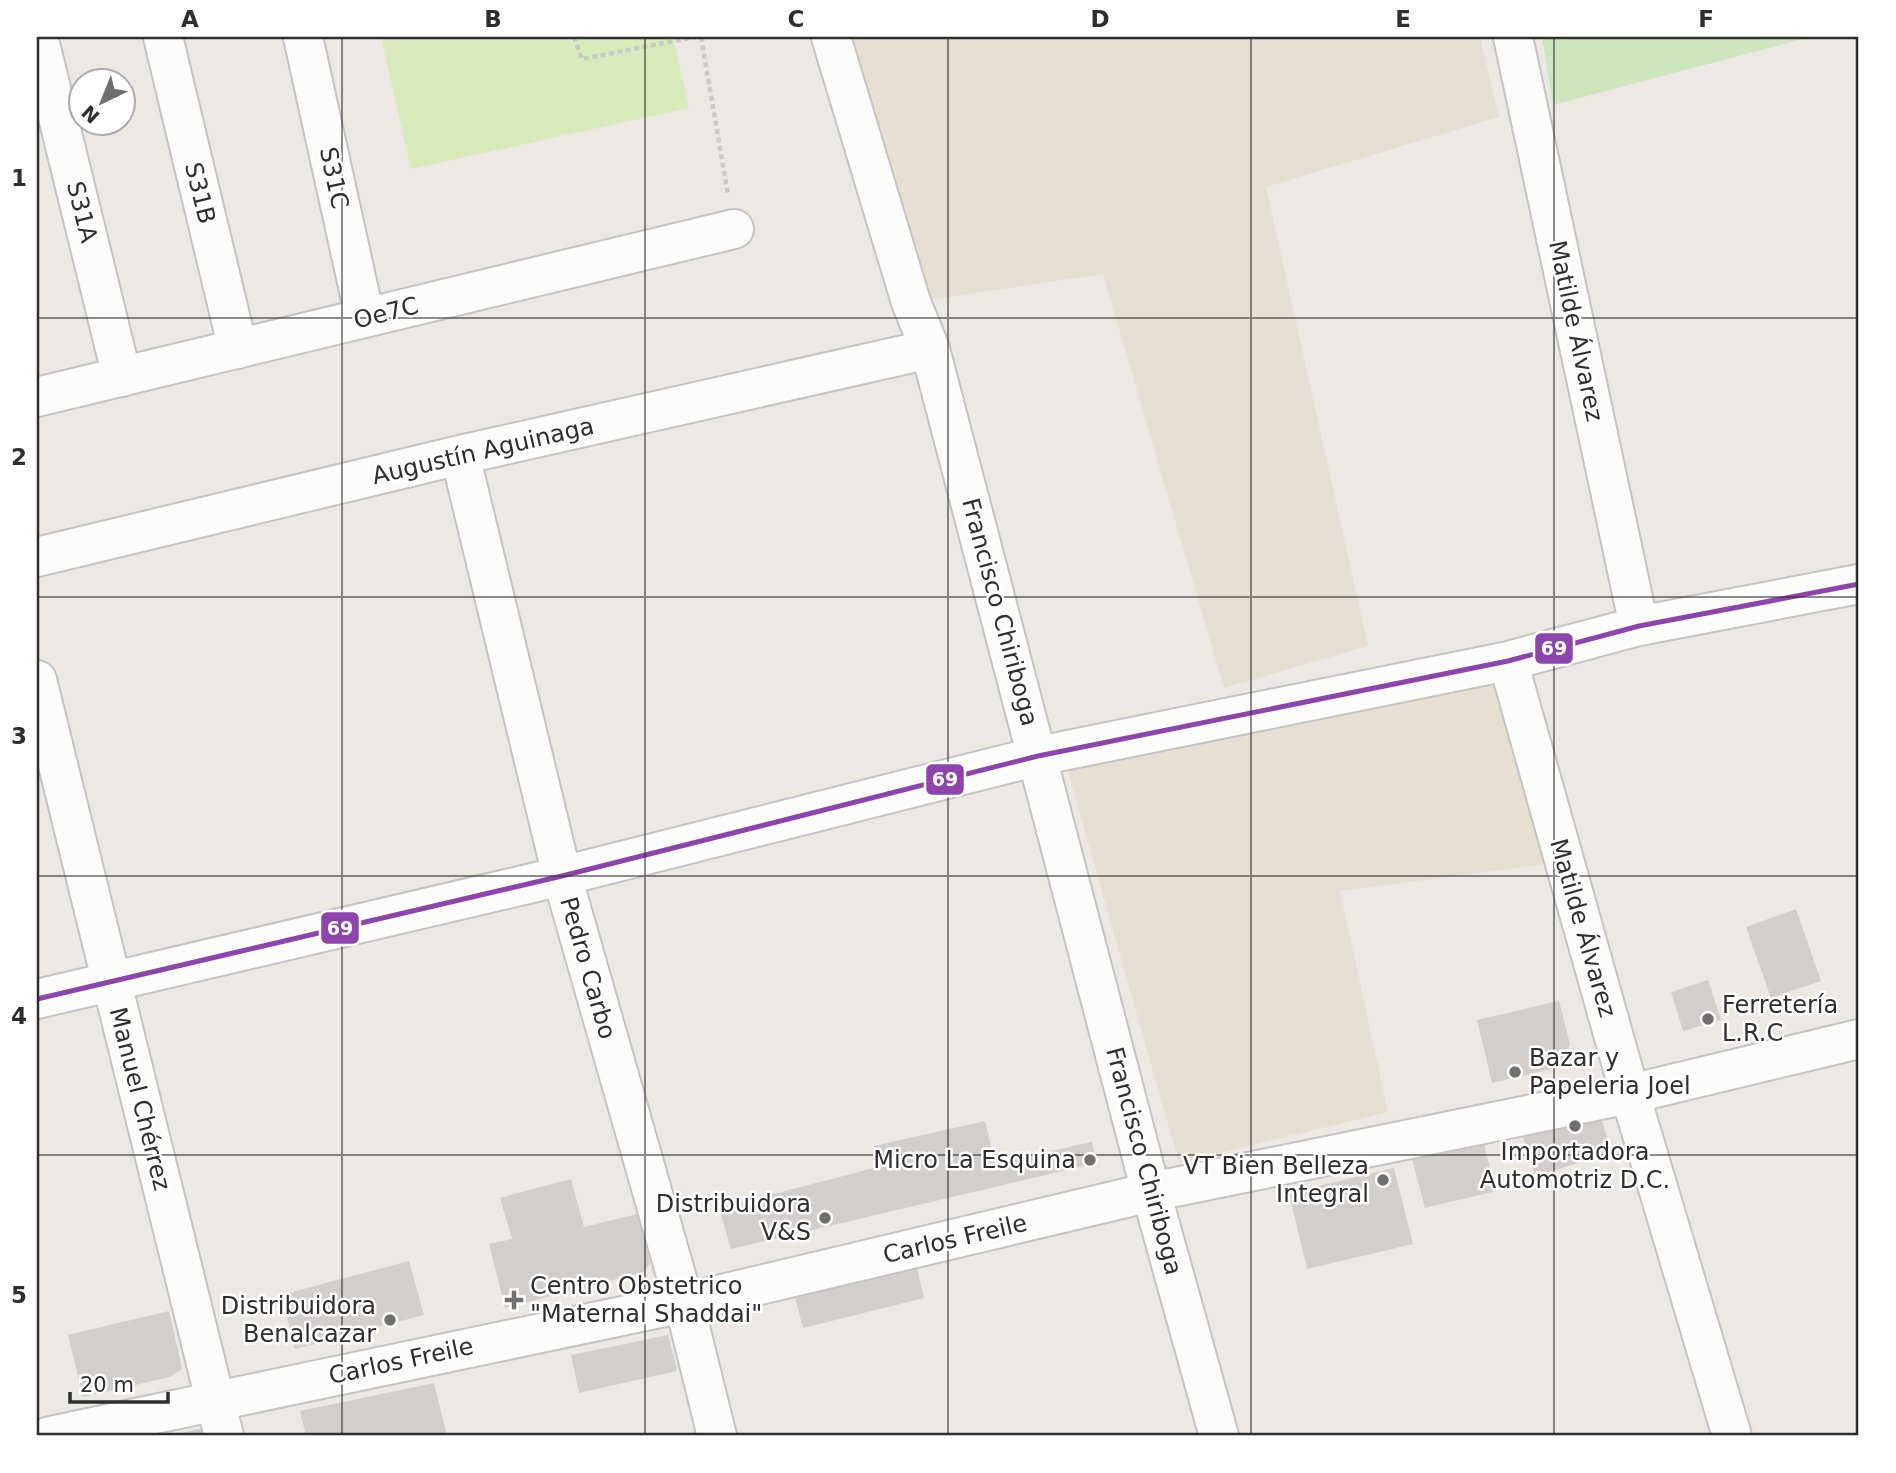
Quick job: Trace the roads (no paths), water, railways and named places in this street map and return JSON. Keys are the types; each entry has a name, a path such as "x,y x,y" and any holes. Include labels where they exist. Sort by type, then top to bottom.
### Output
{"street":[{"name":"S31B","path":"163,37 238,349"},
{"name":"S31C","path":"303,37 365,318"},
{"name":"Francisco Chiriboga","path":"831,37 911,302 930,349 1151,1192 1219,1436"},
{"name":"Matilde Álvarez","path":"1513,37 1639,626"},
{"name":"S31A","path":"47,45 122,377"},
{"name":"Oe7C","path":"37,397 734,229"},
{"name":"Augustín Aguinaga","path":"37,557 460,455 930,349"},
{"name":"Pedro Carbo","path":"460,455 562,876 684,1303 717,1436"},
{"path":"37,999 562,876 1038,755 1508,661 1639,626 1859,584"},
{"name":"Matilde Álvarez","path":"1508,661 1630,1094 1732,1436"},
{"name":"Manuel Chérrez","path":"37,680 224,1436"},
{"name":"Carlos Freile","path":"50,1436 215,1399 684,1303 1151,1192 1630,1094 1859,1039"}],"place":[{"name":"Ferretería L.R.C","path":"1708,1019"},
{"name":"Bazar y Papeleria Joel","path":"1515,1072"},
{"name":"Importadora Automotriz D.C.","path":"1575,1126"},
{"name":"Micro La Esquina","path":"1090,1160"},
{"name":"VT Bien Belleza Integral","path":"1383,1180"},
{"name":"Distribuidora V&S","path":"825,1218"},
{"name":"Centro Obstetrico \"Maternal Shaddai\"","path":"514,1300"},
{"name":"Distribuidora Benalcazar","path":"390,1320"}]}
